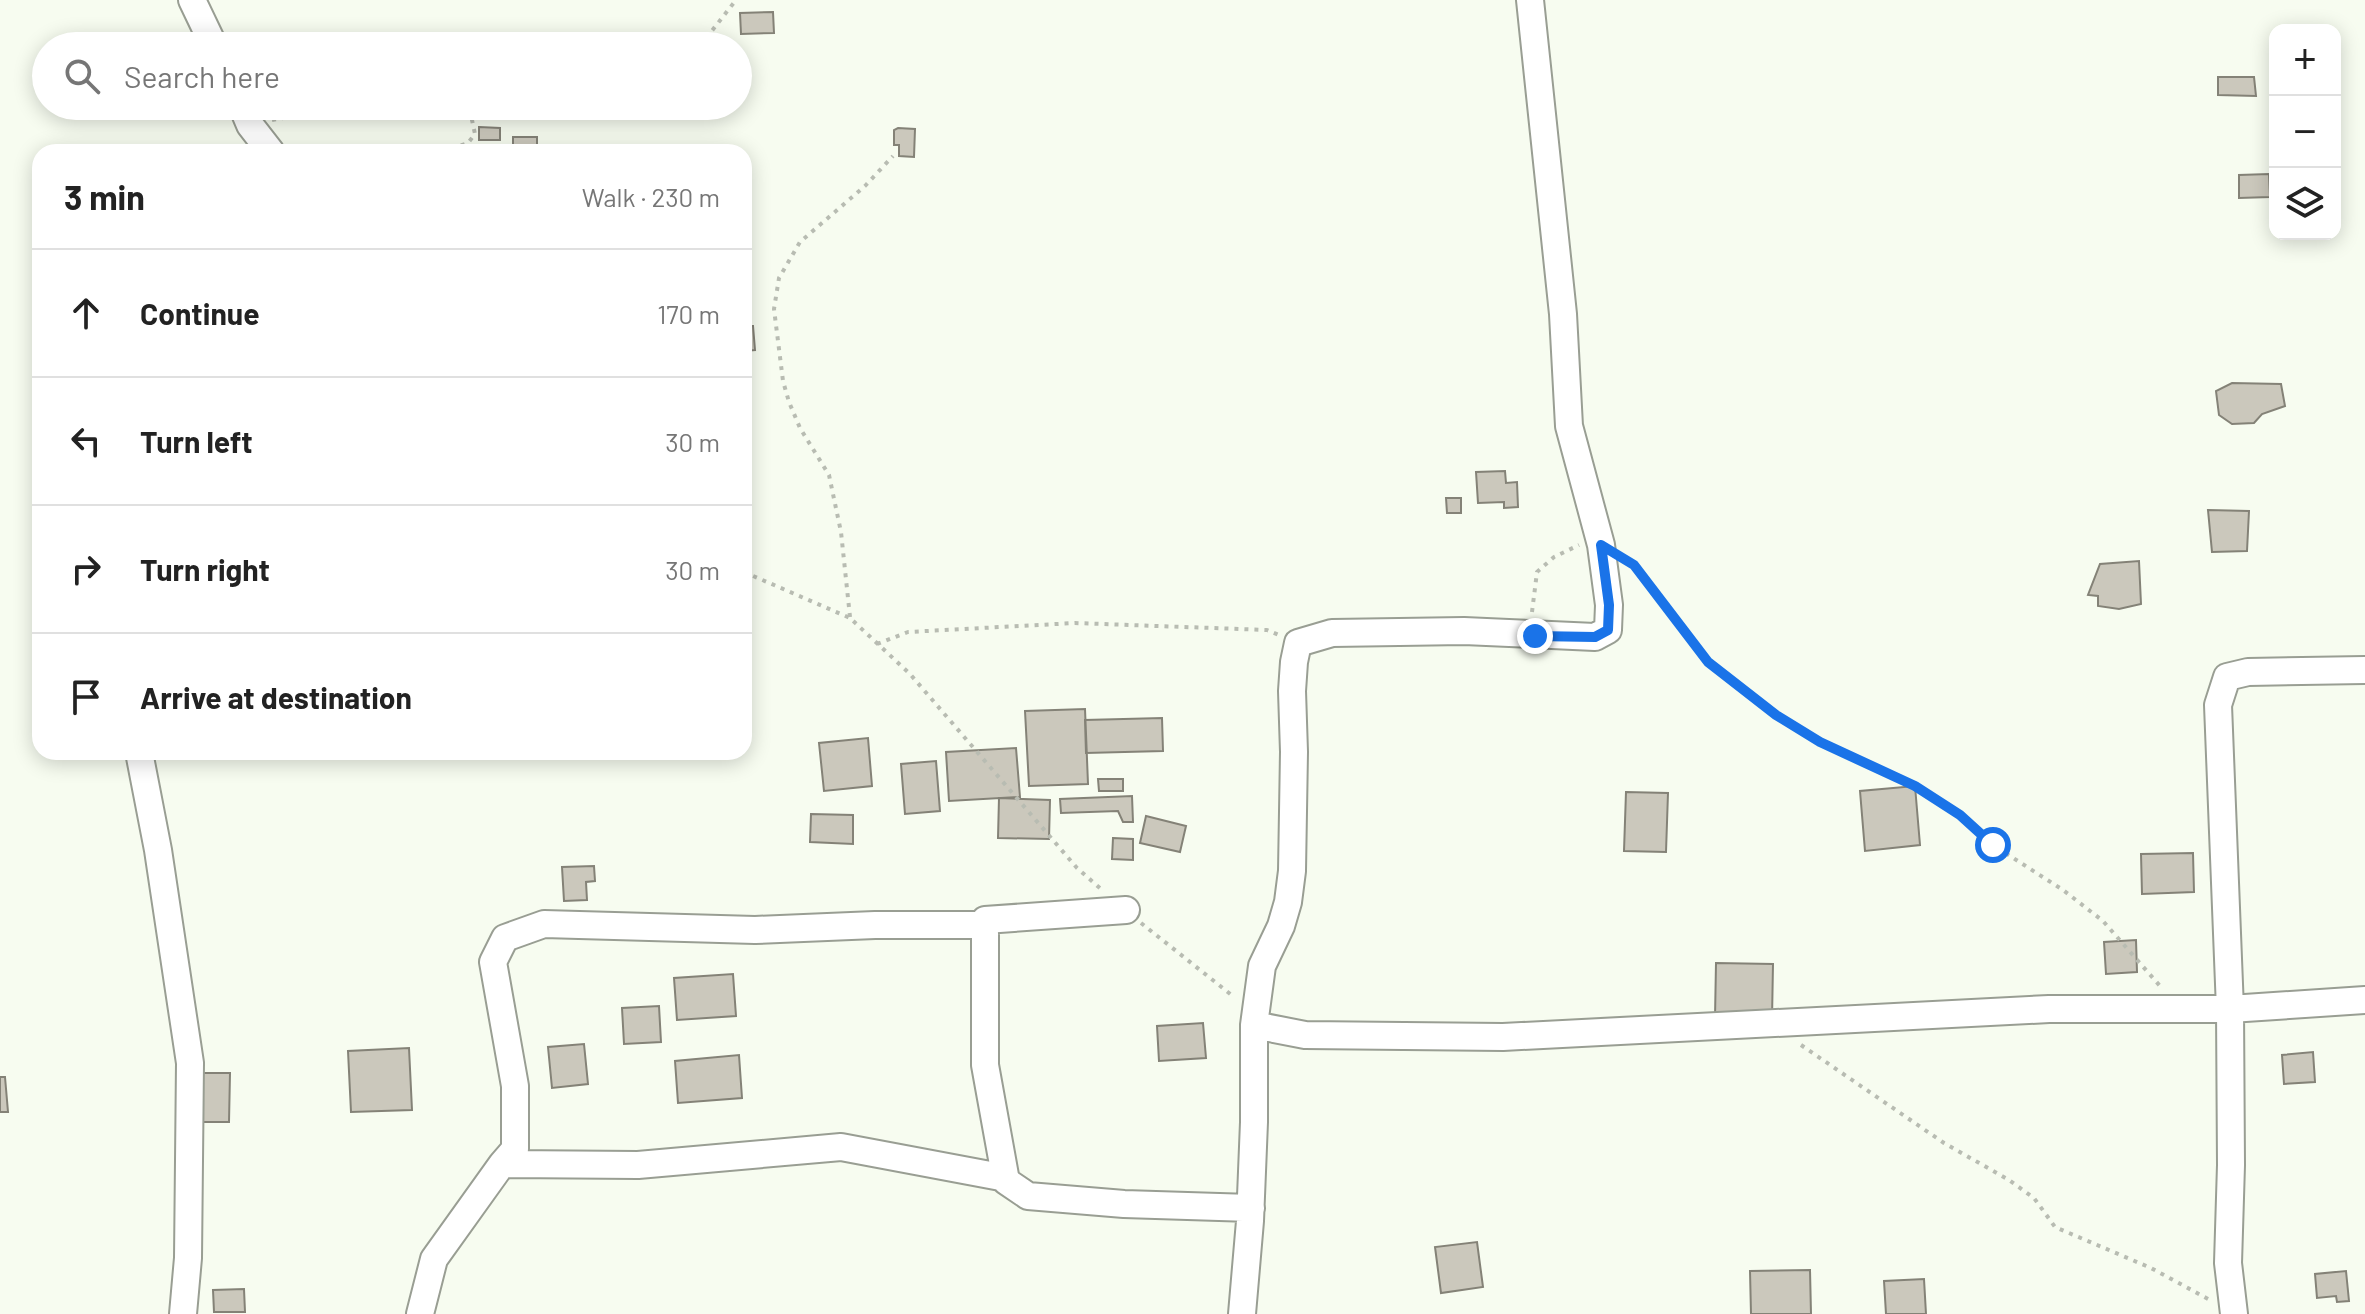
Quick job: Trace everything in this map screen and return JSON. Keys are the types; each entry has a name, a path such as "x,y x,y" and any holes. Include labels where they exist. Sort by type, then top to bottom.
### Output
{"street":[{"path":"192,0 207,32"},
{"path":"1242,1314 1251,1208 1254,1019 1262,966 1285,914 1292,871 1292,691 1298,643 1332,633 1464,631 1595,637 1608,630 1609,605 1599,536 1569,426 1563,314 1530,0"},
{"path":"249,120 266,144"},
{"path":"2228,1310 2230,1009 2218,705 2227,677 2248,672 2365,670"},
{"path":"140,760 160,864 190,1063 188,1258 183,1314"},
{"path":"1006,1178 985,1065 985,920 1126,910"},
{"path":"420,1314 434,1259 515,1149 515,1086 493,962 505,938 544,924 755,930 985,925"},
{"path":"1254,1019 1305,1035 1503,1037 2049,1009 2230,1009 2365,1000"},
{"path":"502,1164 638,1165 841,1147 1006,1178 1028,1196 1124,1204 1251,1208"}],"path":[{"path":"711,32 736,0"},
{"path":"465,144 475,134 472,120"},
{"path":"850,618 841,532 829,475 800,428 789,402 783,381 774,309 779,278 800,242 865,186 893,156"},
{"path":"1519,634 1532,616 1537,572 1554,557 1599,536 1634,565 1708,662 1776,715 1809,735 1915,786 1960,815 1993,845 2063,890 2103,921 2183,1009"},
{"path":"752,575 850,618 910,674 1077,868 1254,1019"},
{"path":"877,644 908,632 1075,623 1267,630 1298,643"},
{"path":"1787,1022 1802,1047 1944,1143 2009,1180 2034,1198 2055,1227 2151,1268 2228,1310"}],"building":[{"path":"773,12 774,33 741,32 740,13"},
{"path":"2218,77 2254,77 2256,96 2218,95"},
{"path":"479,127 500,128 500,140 479,140"},
{"path":"915,129 914,157 899,156 899,145 894,145 894,130"},
{"path":"513,137 537,137 537,144 513,144"},
{"path":"2269,174 2269,197 2239,198 2239,175"},
{"path":"752,326 753,326 755,350 752,350"},
{"path":"2232,383 2281,384 2285,406 2262,414 2254,423 2232,424 2219,415 2216,391"},
{"path":"1505,471 1506,483 1517,482 1518,507 1504,508 1504,502 1478,503 1476,472"},
{"path":"1446,498 1461,498 1461,513 1447,513"},
{"path":"2208,510 2249,511 2247,551 2212,552"},
{"path":"2139,561 2141,604 2119,609 2098,606 2098,596 2088,595 2100,564"},
{"path":"1085,709 1088,784 1029,786 1025,711"},
{"path":"1162,718 1163,751 1086,753 1085,720"},
{"path":"868,738 872,786 824,791 819,743"},
{"path":"1016,748 1020,797 949,801 946,752"},
{"path":"936,761 940,811 905,814 901,764"},
{"path":"1098,779 1123,779 1123,791 1099,791"},
{"path":"1915,786 1920,845 1865,851 1860,791"},
{"path":"1626,792 1668,793 1666,852 1624,851"},
{"path":"1132,796 1133,822 1123,822 1118,811 1061,813 1060,799"},
{"path":"999,798 1050,800 1049,839 998,838"},
{"path":"811,814 853,815 853,844 810,842"},
{"path":"1146,816 1186,826 1180,852 1140,843"},
{"path":"1113,838 1133,839 1133,860 1112,859"},
{"path":"2193,853 2194,892 2142,894 2141,854"},
{"path":"594,866 595,881 586,882 587,900 564,901 562,867"},
{"path":"2136,940 2137,972 2106,974 2104,942"},
{"path":"1716,963 1773,964 1772,1019 1715,1018"},
{"path":"733,974 736,1016 677,1020 674,978"},
{"path":"659,1006 661,1042 624,1044 622,1008"},
{"path":"1203,1023 1206,1058 1159,1061 1157,1026"},
{"path":"584,1044 588,1084 552,1088 548,1047"},
{"path":"409,1048 412,1110 351,1112 348,1051"},
{"path":"2313,1052 2315,1082 2284,1084 2282,1055"},
{"path":"739,1055 742,1098 678,1103 675,1061"},
{"path":"178,1073 230,1073 229,1122 178,1122"},
{"path":"0,1077 5,1077 8,1112 0,1112"},
{"path":"1477,1242 1483,1287 1441,1293 1435,1247"},
{"path":"1810,1270 1811,1314 1751,1314 1750,1271"},
{"path":"2346,1271 2349,1301 2337,1302 2336,1296 2317,1298 2315,1274"},
{"path":"1924,1279 1926,1314 1886,1314 1884,1281"},
{"path":"244,1289 245,1312 214,1312 213,1290"}],"route":[{"path":"1535,636 1595,637 1608,630 1609,605 1601,545 1634,565 1708,662 1776,715 1820,742 1915,786 1960,815 1993,845"}]}
